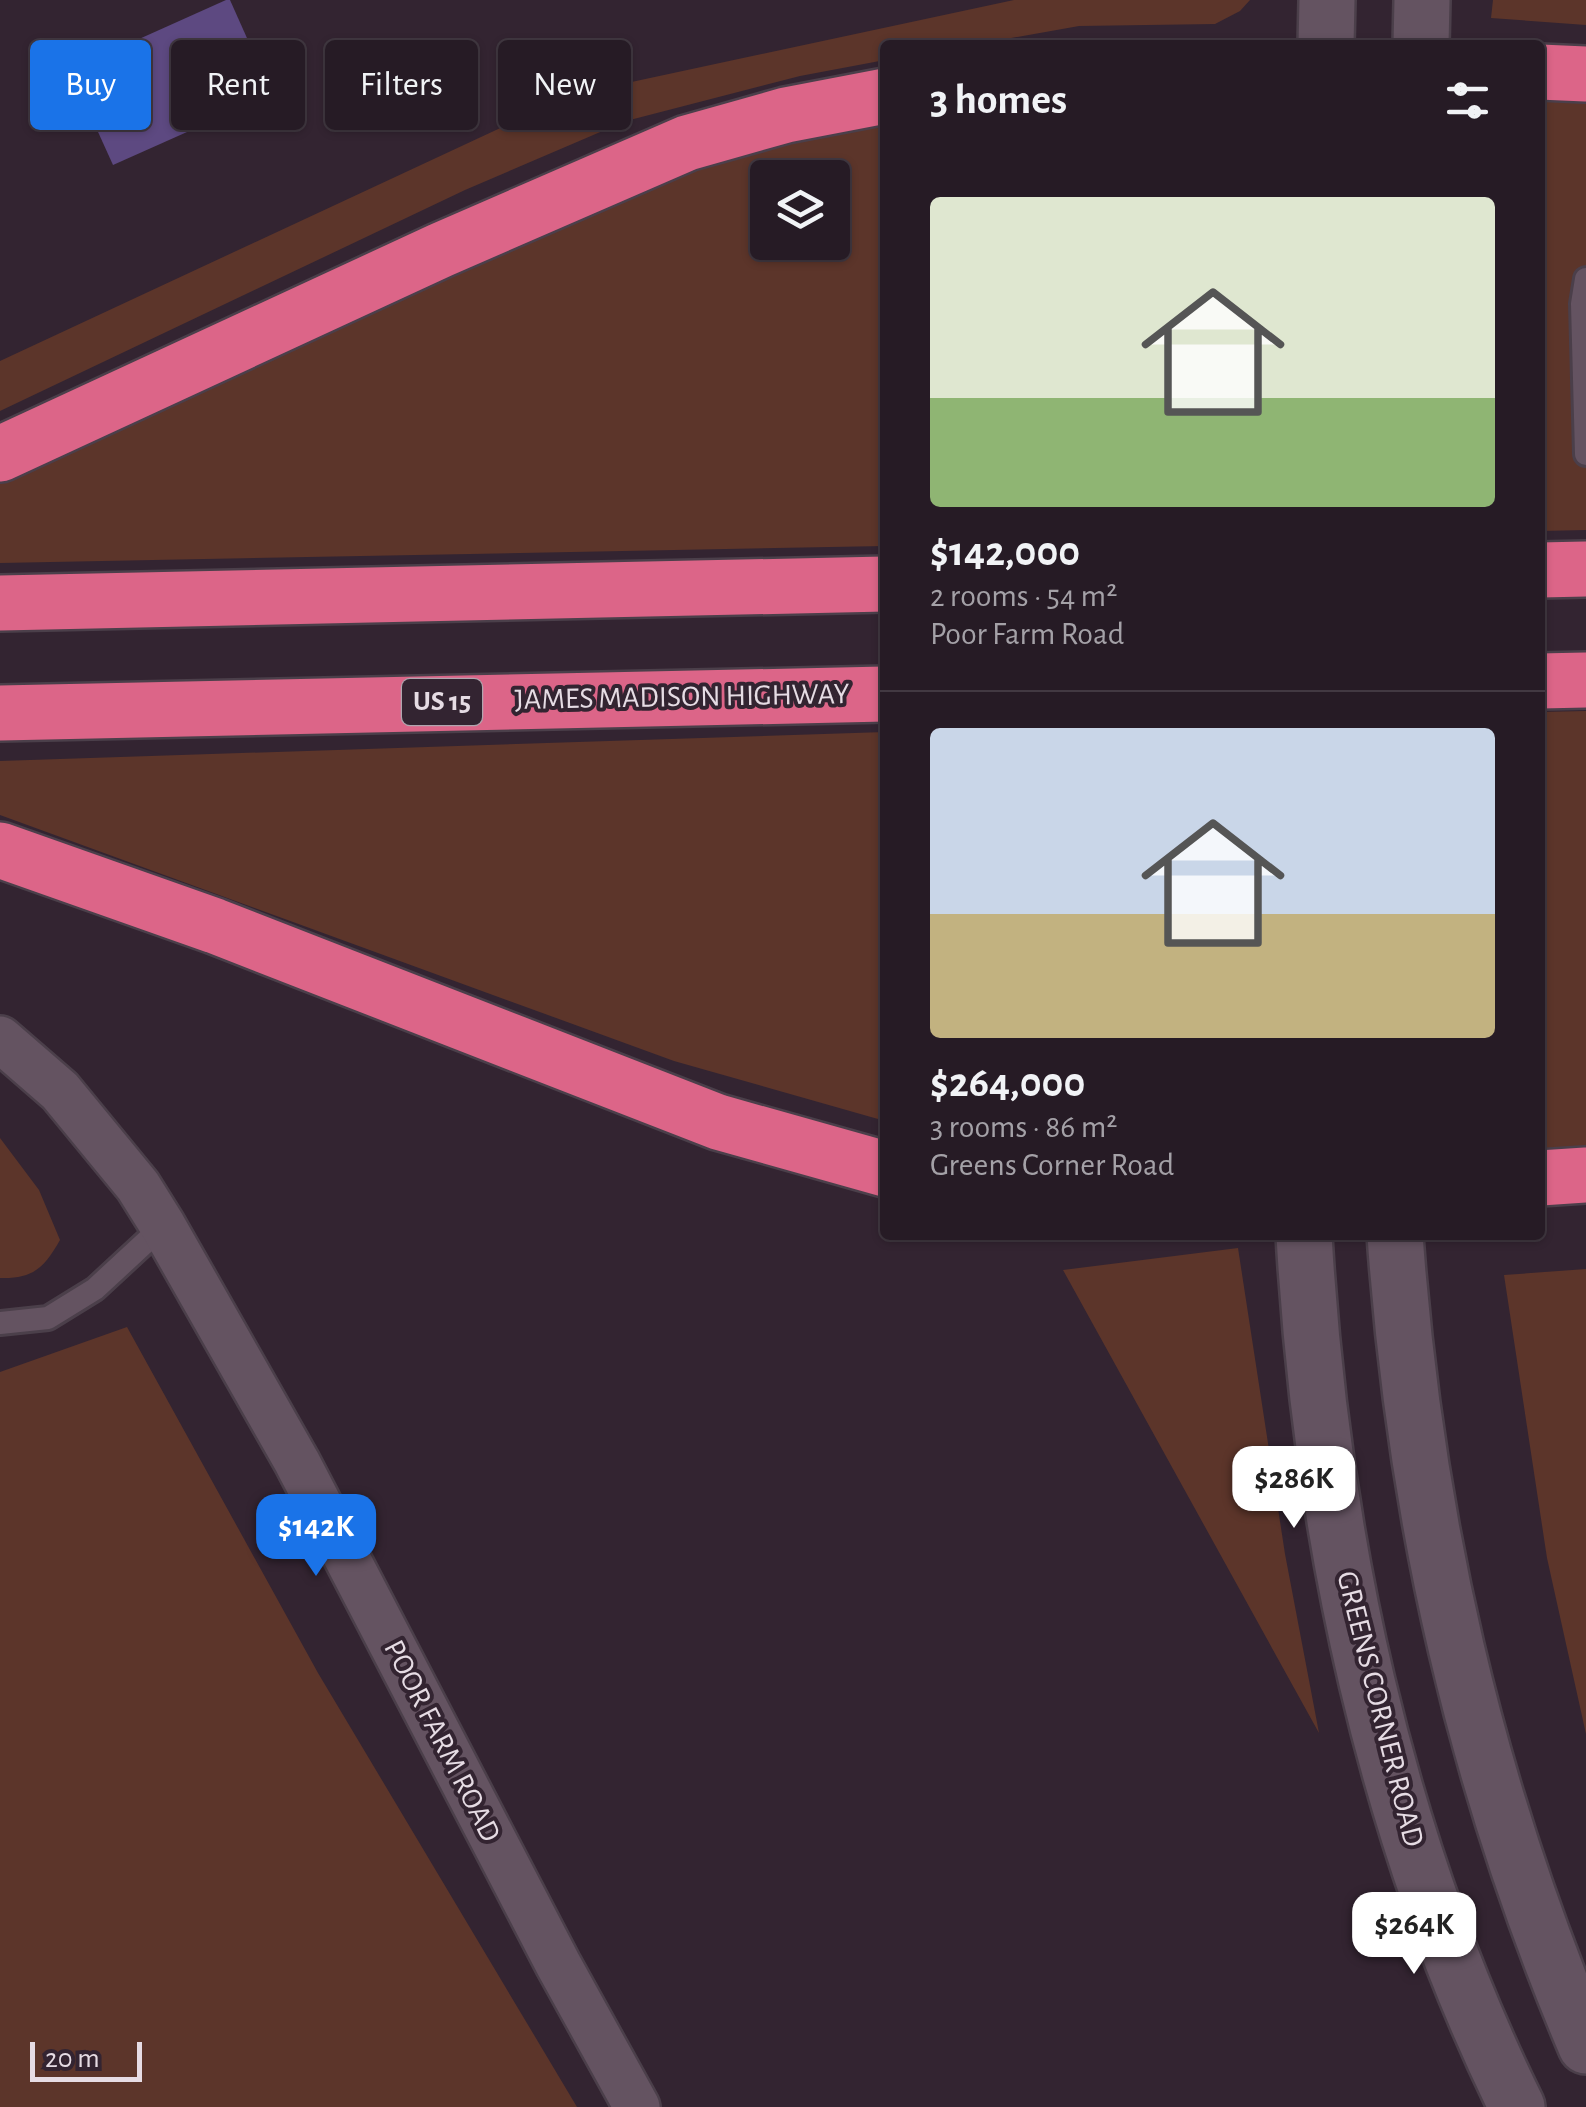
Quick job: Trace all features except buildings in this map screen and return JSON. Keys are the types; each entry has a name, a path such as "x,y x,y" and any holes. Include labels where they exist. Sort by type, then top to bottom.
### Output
{"highway":[{"path":"1545,72 1586,74"},
{"path":"0,454 441,250 687,143 786,116 880,97"},
{"path":"1545,570 1586,570"},
{"path":"0,603 880,584"},
{"path":"1545,681 1586,680"},
{"name":"JAMES MADISON HIGHWAY","path":"0,712 880,694"},
{"path":"0,850 253,940 718,1122 880,1168"},
{"path":"1545,1178 1586,1175"}],"street":[{"path":"1326,40 1328,0"},
{"path":"1420,40 1422,0"},
{"name":"POOR FARM ROAD","path":"0,1039 60,1091 138,1186 163,1226 297,1462 558,1964 637,2107"},
{"name":"GREENS CORNER ROAD","path":"1304,1240 1320,1427 1338,1542 1364,1666 1401,1809 1450,1954 1517,2107"},
{"path":"1395,1240 1400,1321 1418,1467 1445,1604 1477,1734 1514,1856 1586,2046"}],"lane":[{"path":"1586,279 1582,304 1586,454"},
{"path":"0,1322 48,1318 95,1289 163,1226"}],"shaded area":[{"path":"1014,0 1250,0 1240,11 1215,24 1079,26 1000,40 880,40 880,61 800,76 631,120 631,82"},
{"path":"1493,0 1586,0 1586,25 1491,18"},
{"path":"1545,95 1586,96 1586,530 1545,531"},
{"path":"880,122 880,546 0,563 0,469 592,210 707,167 824,133"},
{"path":"498,129 605,130 465,190 0,411 0,361"},
{"path":"1586,711 1586,1148 1545,1149 1545,712"},
{"path":"880,732 880,1120 674,1061 0,815 0,761"},
{"path":"0,1138 39,1190 60,1240 36,1270 11,1278 0,1278"},
{"path":"1238,1248 1285,1554 1319,1733 1063,1270"},
{"path":"1586,1269 1586,1734 1547,1558 1504,1275"},
{"path":"127,1327 318,1673 577,2107 0,2107 0,1372"}]}
